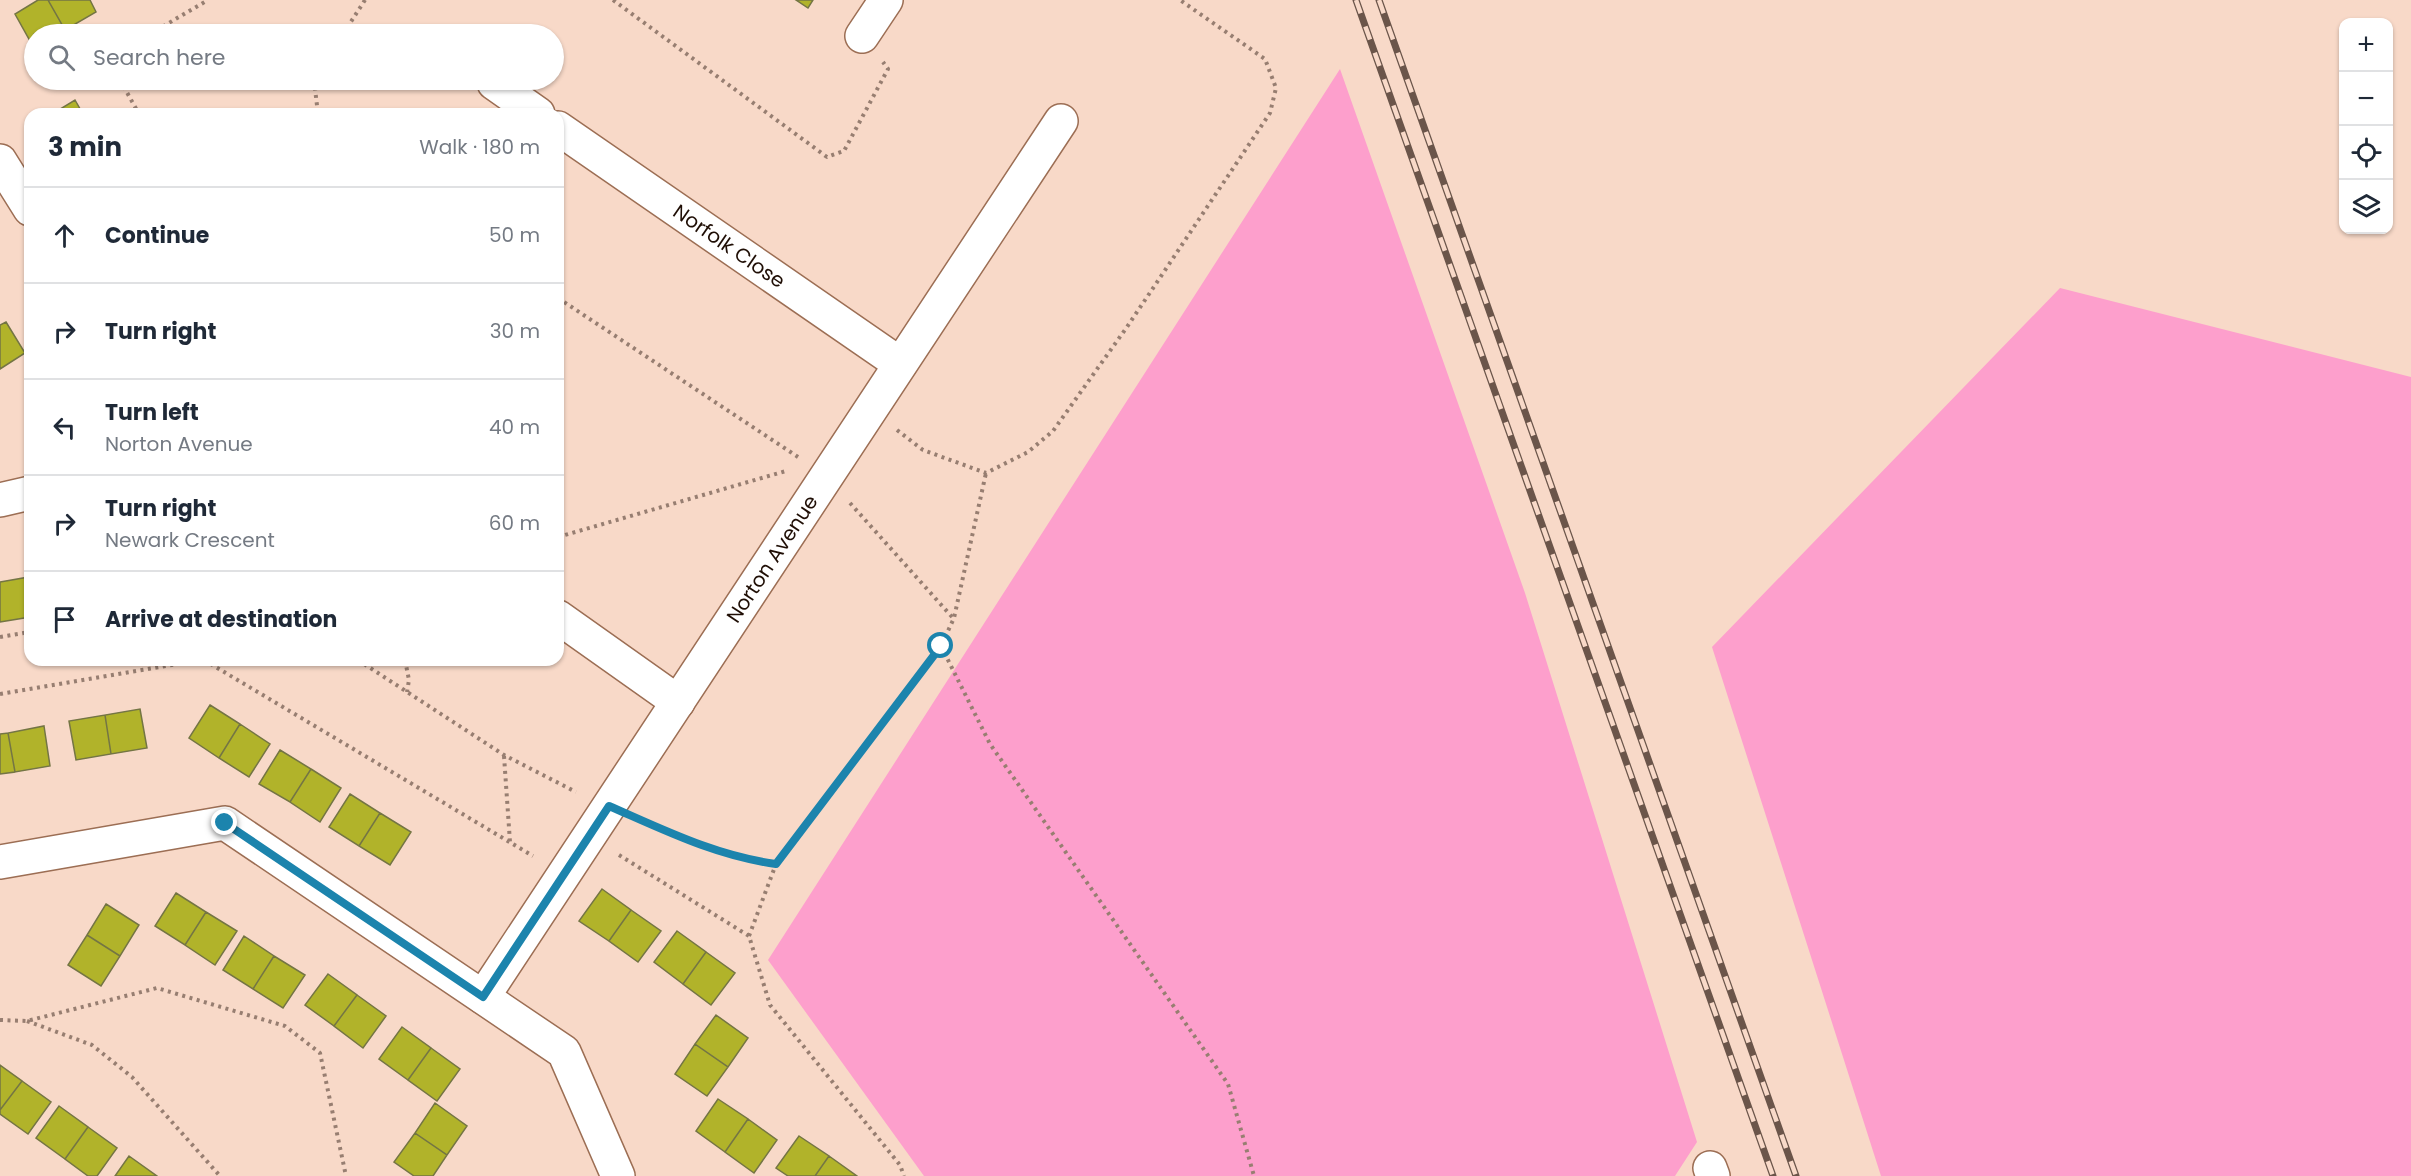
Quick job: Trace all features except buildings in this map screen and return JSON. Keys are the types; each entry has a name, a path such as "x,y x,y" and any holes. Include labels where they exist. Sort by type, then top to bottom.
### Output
{"street":[{"path":"862,36 886,0"},
{"path":"504,90 529,108"},
{"name":"Norton Avenue","path":"483,997 678,702 818,470 870,410 1061,121"},
{"name":"Norfolk Close","path":"564,132 900,364"},
{"path":"0,161 24,199"},
{"path":"0,500 24,494"},
{"path":"564,621 678,702"},
{"path":"0,862 225,823 564,1052 618,1176"}],"path":[{"path":"167,24 208,0"},
{"path":"349,24 365,0"},
{"path":"613,0 827,157 844,151 888,69 862,36"},
{"path":"870,410 923,450 986,473 1028,452 1053,431 1127,327 1270,113 1276,88 1265,59 1180,0"},
{"path":"126,90 136,108"},
{"path":"315,90 317,108"},
{"path":"564,302 818,470 954,618"},
{"path":"564,535 818,470"},
{"path":"904,1176 900,1165 770,1005 749,936 776,864 941,646 954,618 986,473"},
{"path":"0,637 24,633"},
{"path":"941,646 990,744 1228,1084 1254,1176"},
{"path":"0,694 166,666"},
{"path":"212,666 564,875"},
{"path":"367,666 504,755 569,789 705,848 752,861 776,864"},
{"path":"406,666 409,680 407,692"},
{"path":"504,755 510,842"},
{"path":"589,836 749,936"},
{"path":"0,1020 27,1021 157,988 285,1026 320,1053 346,1176"},
{"path":"27,1021 92,1045 132,1077 220,1176"}],"shaded area":[{"path":"1340,69 1525,593 1697,1142 1675,1176 924,1176 768,960"},
{"path":"2060,288 2411,377 2411,1176 1881,1176 1712,647"}],"railway":[{"path":"1356,0 1773,1176"},
{"path":"1379,0 1796,1176"}],"route":[{"path":"225,823 483,997 609,806 705,848 752,861 776,864 941,646"}]}
